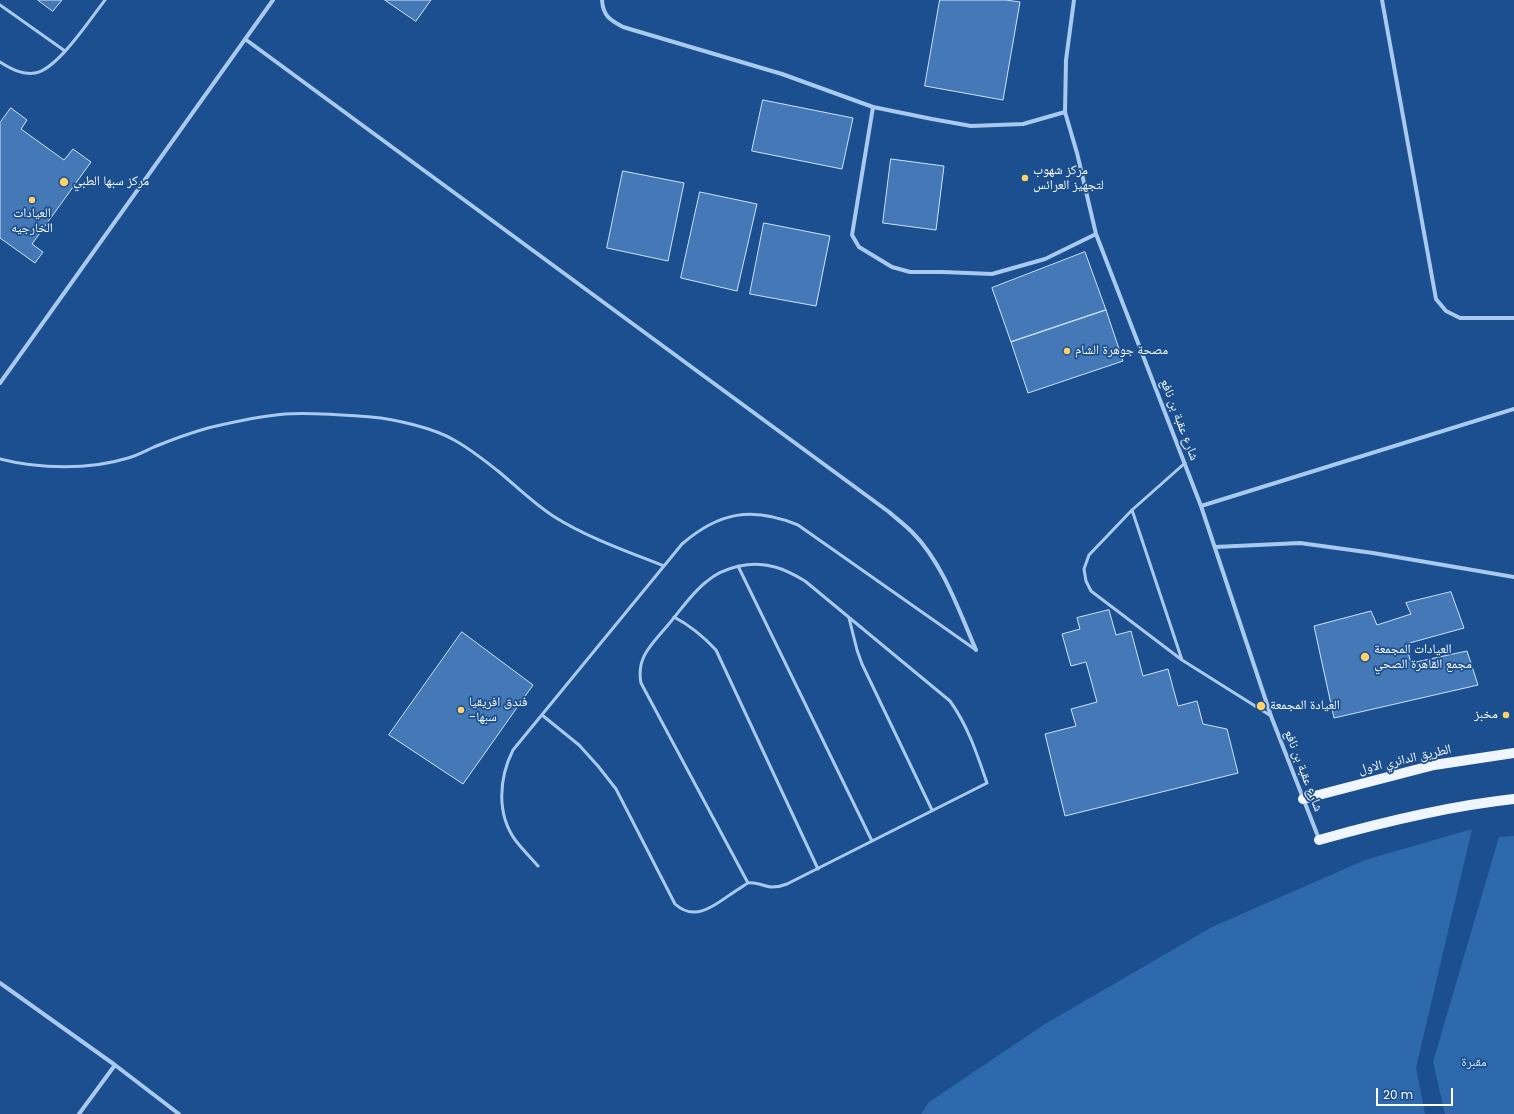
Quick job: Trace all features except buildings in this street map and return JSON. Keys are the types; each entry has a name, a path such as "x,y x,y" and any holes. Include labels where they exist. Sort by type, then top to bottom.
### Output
{"main road":[{"name":"الطريق الدائري الاول","path":"1303,799 1434,765 1514,753"},
{"path":"1319,840 1363,828 1443,810 1514,799"}],"street":[{"path":"0,383 273,0"},
{"path":"602,0 604,13 613,22 623,27 782,74 873,107 971,126 1023,124 1065,112"},
{"name":"شارع عقبة بن نافع","path":"1074,0 1066,60 1065,112 1077,153 1096,234 1201,506 1271,716 1319,840"},
{"path":"1382,0 1436,299 1446,311 1460,318 1514,318"},
{"path":"245,39 889,512 913,532 935,562 976,650"},
{"path":"873,107 852,235 859,248 892,267 910,272 992,274 1045,258 1096,234"},
{"path":"1201,506 1514,409"},
{"path":"1215,547 1300,543 1381,554 1514,577"},
{"path":"0,983 115,1065 179,1114"},
{"path":"79,1114 115,1065"}],"lane":[{"path":"0,62 19,72 36,73 51,66 65,51 105,0"},
{"path":"0,5 65,51"},
{"path":"0,459 52,467 90,465 128,458 166,442 205,429 245,420 286,414 373,418 404,423 453,439 498,471 528,498 552,516 605,544 664,566"},
{"path":"1185,463 1132,510 1089,555 1084,569 1086,581 1091,591 1182,660 1271,716"},
{"path":"1132,510 1182,660"},
{"path":"538,866 515,840 504,814 502,785 508,761 514,750 542,715 682,544 696,532 711,524 728,517 745,514 763,514 781,518 798,525 976,650"},
{"path":"542,715 579,745 616,789 675,904 681,910 698,913 706,910 748,883 771,887 787,884 987,782 970,734 950,701 804,581 790,572 773,566 756,564 738,566 721,572 706,581 674,617 643,657 639,674 641,683 748,883"},
{"path":"738,566 872,841"},
{"path":"674,617 705,637 716,650 818,869"},
{"path":"849,618 855,645 862,664 932,810"}],"green space":[{"path":"1472,829 1416,1068 1425,1114 921,1114 929,1102 1045,1024 1212,927 1365,860"},
{"name":"مقبرة","path":"1514,836 1514,1114 1445,1114 1433,1062 1499,837"}],"place":[{"name":"مركز شهوب لتجهيز العرائس","path":"1025,178"},
{"name":"مركز سبها الطبي","path":"64,182"},
{"name":"العيادات الخارجيه","path":"32,200"},
{"name":"مصحة جوهرة الشام","path":"1067,351"},
{"name":"العيادات المجمعة مجمع القاهرة الصحي","path":"1365,657"},
{"name":"العيادة المجمعة","path":"1261,706"},
{"name":"فندق افريقيا -سبها","path":"461,710"},
{"name":"مخبز","path":"1506,715"}]}
